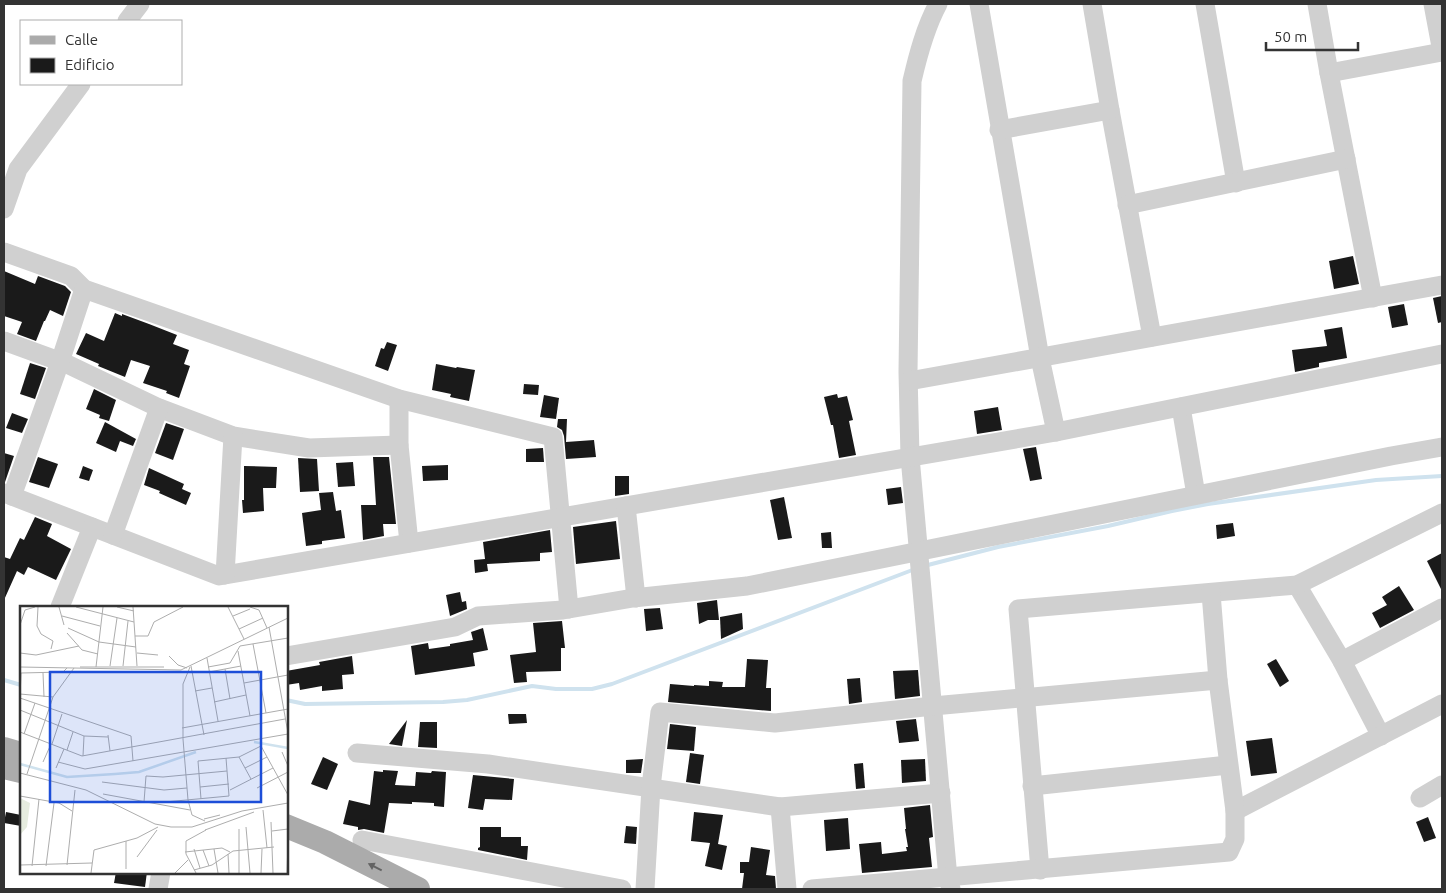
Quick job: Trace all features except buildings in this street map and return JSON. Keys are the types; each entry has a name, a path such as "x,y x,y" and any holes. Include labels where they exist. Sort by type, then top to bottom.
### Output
{"main road":[{"path":"4,749 20,754"},
{"path":"4,767 20,771"},
{"path":"288,827 325,842 418,889"},
{"path":"288,845 318,857 382,889"}],"street":[{"path":"128,20 140,4"},
{"path":"938,4 932,14 920,48 912,81 910,457 950,884"},
{"path":"979,4 1040,358 1056,432"},
{"path":"1092,4 1152,338"},
{"path":"1205,4 1236,183"},
{"path":"1317,4 1373,298"},
{"path":"1329,73 1442,52 1433,4"},
{"path":"4,209 11,169 80,85"},
{"path":"1000,130 1110,110"},
{"path":"1127,206 1346,159"},
{"path":"4,252 71,276 84,289 399,399 553,437 569,609"},
{"path":"909,381 1442,285"},
{"path":"84,289 60,362 6,495 219,576 1056,432 1442,354"},
{"path":"4,341 60,362 159,408 233,436 310,448 399,445"},
{"path":"399,399 399,445 409,543"},
{"path":"1181,407 1196,495"},
{"path":"113,535 159,408"},
{"path":"225,575 233,436"},
{"path":"288,656 455,626 478,616 569,609 636,598 920,564 1196,495 1442,447"},
{"path":"626,506 636,598"},
{"path":"1040,870 1018,609 1297,586 1442,513"},
{"path":"60,606 92,527"},
{"path":"1297,586 1342,661 1380,736"},
{"path":"812,889 950,884 1040,870 1229,852 1235,839 1234,810 1218,680 1211,593"},
{"path":"1342,661 1442,608"},
{"path":"645,889 651,787 660,712 774,723 933,706 1218,680"},
{"path":"1234,810 1442,704"},
{"path":"357,753 488,764 780,807 941,793"},
{"path":"1032,786 1228,765"},
{"path":"1420,798 1442,785"},
{"path":"780,807 787,889"},
{"path":"362,840 622,889"},
{"path":"158,889 161,873"}],"waterway":[{"path":"924,566 998,547 1208,504 1376,480 1442,476"},
{"path":"288,700 305,704 443,702 467,700 532,686 556,689 592,689 612,684 915,569"},
{"path":"4,680 20,685"}]}
